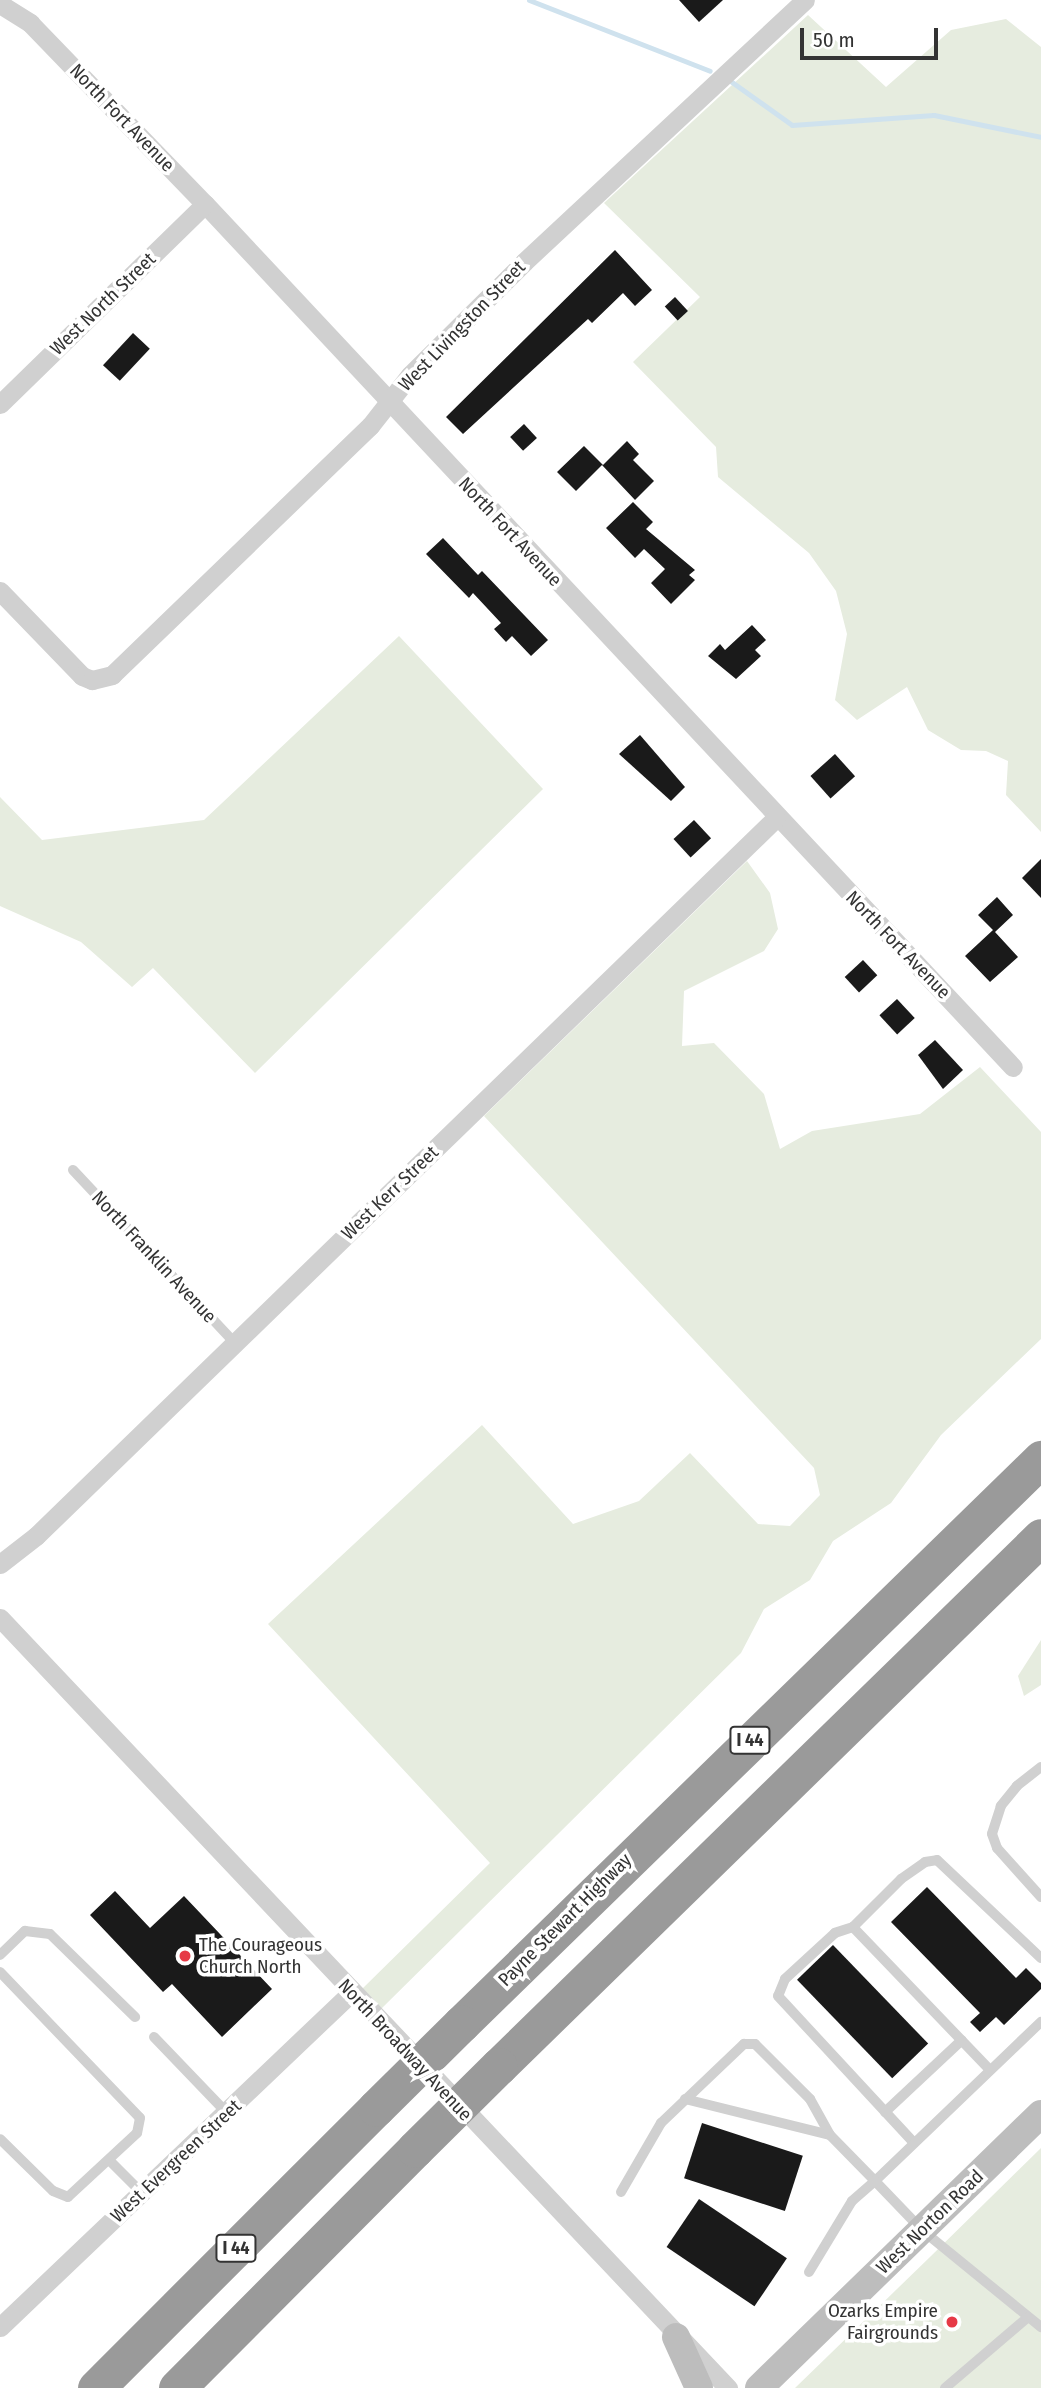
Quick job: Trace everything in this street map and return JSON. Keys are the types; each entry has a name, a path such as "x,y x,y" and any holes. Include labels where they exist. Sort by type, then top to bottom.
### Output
{"highway":[{"name":"Payne Stewart Highway","path":"96,2388 461,2024 1041,1459"},
{"path":"177,2388 499,2066 1041,1537"}],"main road":[{"name":"West Norton Road","path":"759,2388 1041,2114"},
{"path":"676,2337 699,2388"}],"street":[{"name":"West Livingston Street","path":"0,591 70,666 92,680 112,675 390,402 410,375 524,261 806,0"},
{"name":"North Fort Avenue","path":"3,5 30,23 205,204 776,818 1013,1067"},
{"name":"West North Street","path":"0,404 205,204"},
{"name":"West Kerr Street","path":"0,1564 36,1536 776,818"},
{"name":"North Broadway Avenue","path":"0,1618 676,2337 728,2388"},
{"name":"West Evergreen Street","path":"0,2327 351,1993"}],"lane":[{"name":"North Franklin Avenue","path":"73,1170 235,1343"},
{"path":"1041,1767 1017,1786 1001,1807 992,1834 997,1848 1041,1897"},
{"path":"914,2143 778,1996 785,1979 835,1933 853,1927 901,1880 925,1862 937,1860 1041,1958"},
{"path":"853,1927 990,2070"},
{"path":"0,1955 25,1931 50,1934 135,2017"},
{"path":"0,1972 140,2118 137,2133 68,2197 52,2191 0,2139"},
{"path":"809,2273 852,2202 1041,2022"},
{"path":"154,2037 227,2113"},
{"path":"885,2112 962,2040"},
{"path":"621,2192 646,2141 737,2048 750,2042 810,2099 830,2135 922,2230 1041,2327"},
{"path":"685,2099 830,2135"},
{"path":"109,2161 142,2193"},
{"path":"944,2388 1028,2316"}],"shaded area":[{"path":"808,15 886,87 951,30 1006,19 1041,47 1041,832 1006,795 1008,761 986,751 961,750 928,730 907,687 857,720 835,700 847,634 836,591 809,553 718,477 716,447 633,362 700,297 604,203"},
{"path":"399,636 543,789 255,1073 153,968 132,987 81,942 0,906 0,797 42,840 204,820"},
{"path":"747,861 770,893 778,929 764,951 684,991 682,1046 714,1043 764,1094 780,1149 812,1131 920,1114 980,1067 1041,1132 1041,1339 941,1435 891,1503 833,1541 810,1580 764,1609 741,1653 381,2009 362,1989 490,1863 268,1624 482,1425 573,1524 639,1501 690,1453 758,1524 790,1526 820,1495 814,1468 484,1116"},
{"path":"1041,1640 1041,1685 1024,1696 1018,1676"},
{"name":"Ozarks Empire Fairgrounds","path":"1041,2148 1041,2388 795,2388 931,2256"}],"building":[{"path":"679,0 723,0 699,22"},
{"path":"615,250 652,290 635,306 623,293 592,323 588,319 463,434 446,417"},
{"path":"675,297 688,311 678,320 665,307"},
{"path":"133,333 150,349 120,381 103,365"},
{"path":"524,424 537,438 523,451 510,437"},
{"path":"627,441 639,454 633,460 654,481 635,500 602,465 576,491 557,472 584,446 603,465"},
{"path":"633,502 653,522 646,529 695,570 689,575 695,580 671,604 651,583 665,569 644,549 635,558 606,528"},
{"path":"443,538 478,575 482,571 548,640 531,656 512,636 506,642 494,629 501,623 473,593 469,598 426,554"},
{"path":"752,625 766,640 755,650 761,656 736,679 708,656 720,644 725,650"},
{"path":"640,735 685,787 671,801 619,754"},
{"path":"835,754 855,776 831,798 810,776"},
{"path":"694,820 711,838 691,857 674,839"},
{"path":"1041,859 1041,898 1022,878"},
{"path":"997,897 1013,915 995,932 1018,957 990,982 965,956 993,930 978,915"},
{"path":"863,960 877,975 859,992 845,977"},
{"path":"897,999 915,1018 897,1034 879,1015"},
{"path":"935,1040 963,1070 943,1089 918,1055"},
{"path":"927,1887 1016,1978 1026,1968 1041,1983 1041,1989 1004,2025 996,2017 980,2032 970,2022 980,2013 891,1922"},
{"name":"The Courageous Church North","path":"115,1891 150,1928 184,1896 272,1989 222,2037 172,1984 163,1992 90,1915"},
{"path":"833,1945 928,2044 892,2078 797,1980"},
{"path":"702,2123 803,2156 785,2211 684,2178"},
{"path":"699,2199 787,2258 754,2306 667,2247"}],"waterway":[{"path":"529,0 710,71"},
{"path":"729,80 792,125 934,115 1041,137"}],"place":[{"name":"The Courageous Church North","path":"185,1956"},
{"name":"Ozarks Empire Fairgrounds","path":"952,2322"}]}
